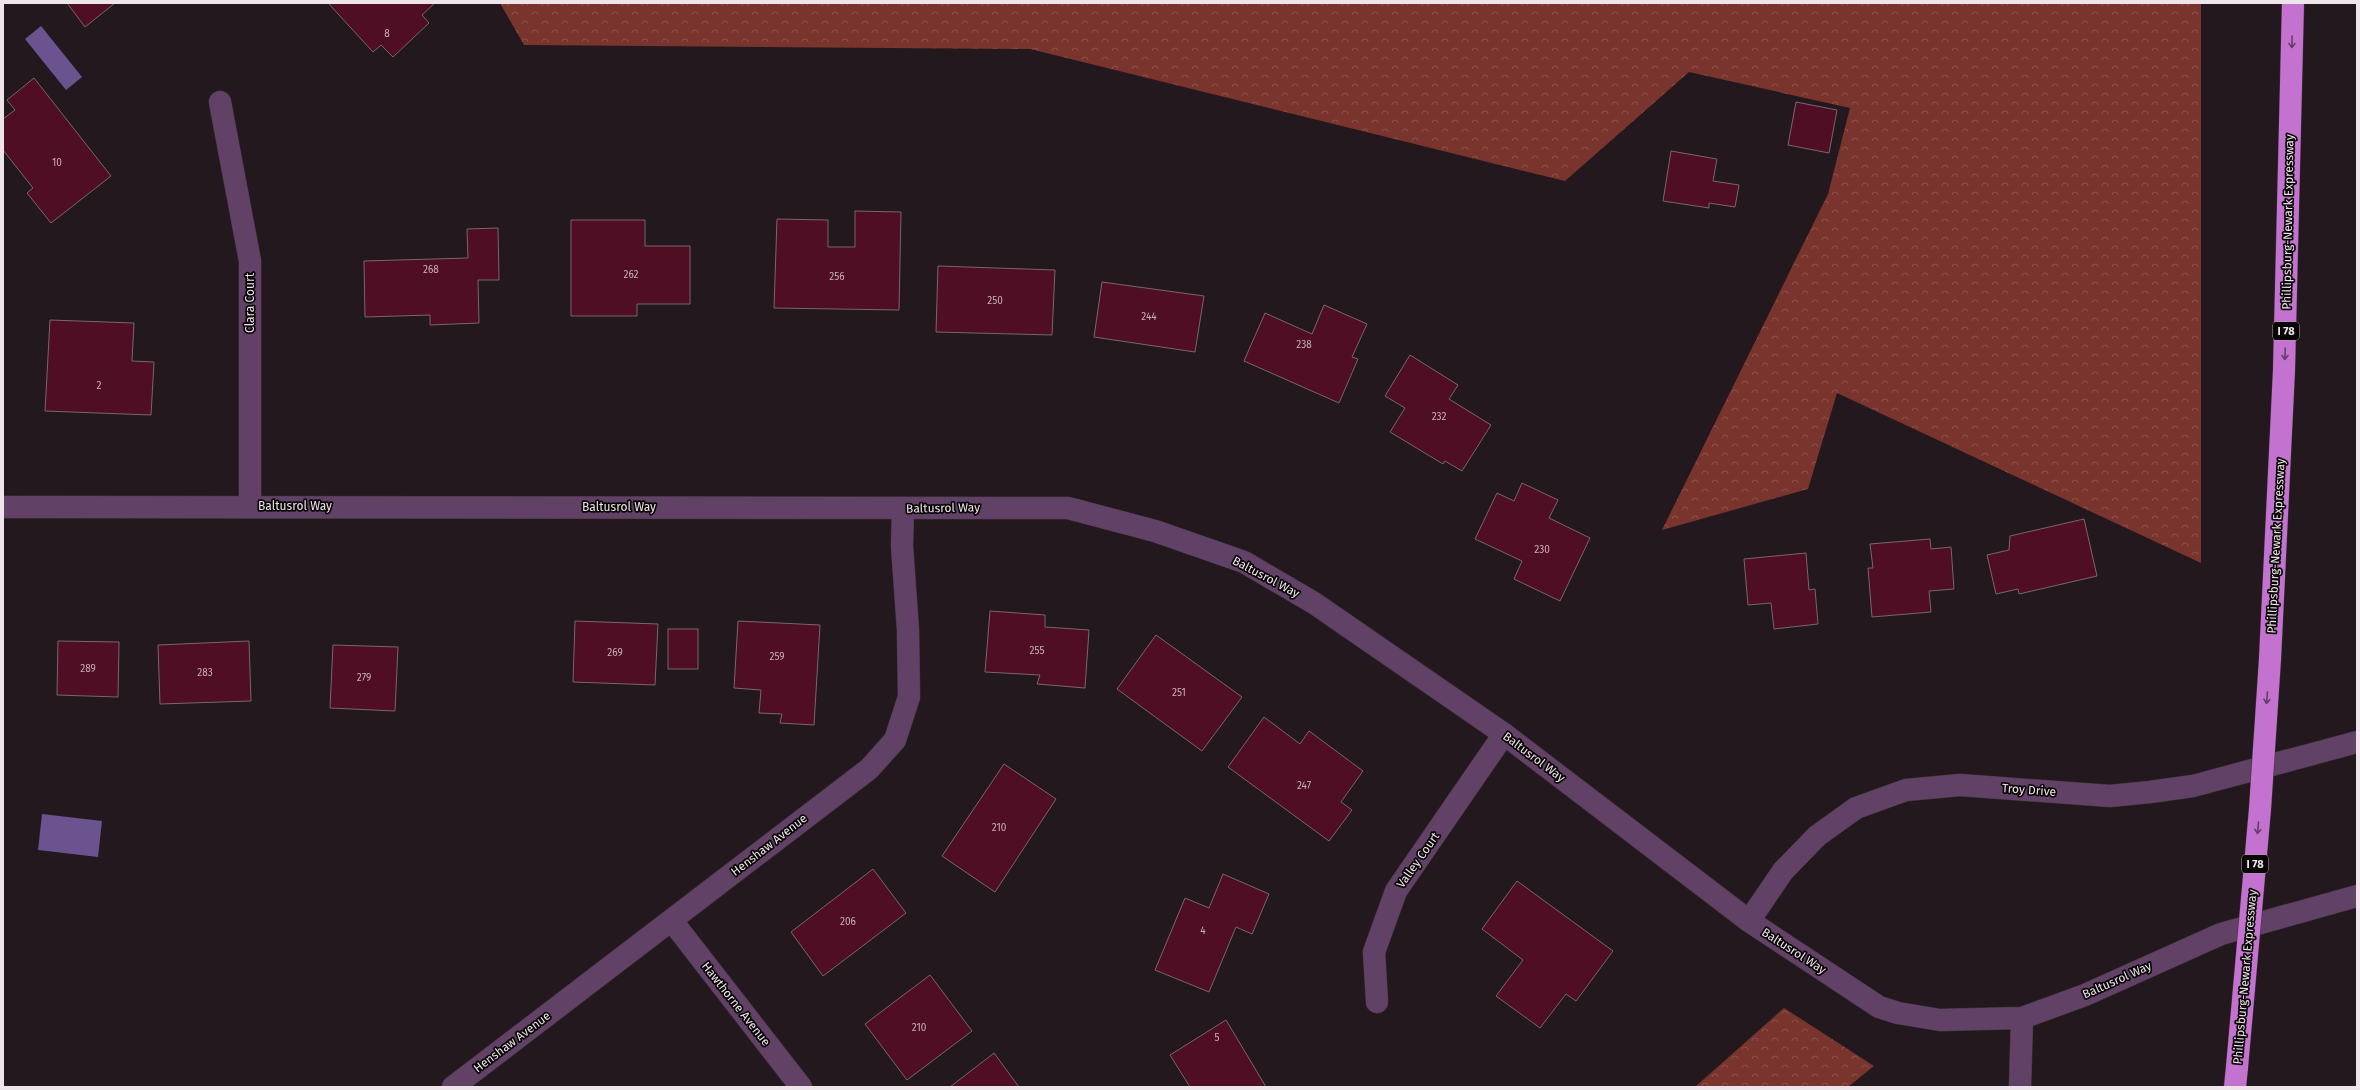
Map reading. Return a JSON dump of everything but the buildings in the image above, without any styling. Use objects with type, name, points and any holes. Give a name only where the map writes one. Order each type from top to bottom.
[{"type":"highway","name":"Phillipsburg-Newark Expressway","points":[[2236,1077],[2259,817],[2270,660],[2285,362],[2293,3]]},
{"type":"street","name":"Clara Court","points":[[220,102],[250,261],[250,506]]},
{"type":"street","name":"Baltusrol Way","points":[[3,507],[250,506],[1068,508],[1155,531],[1244,562],[1314,603],[1504,734],[1749,921],[1879,1007],[1892,1011],[1940,1020],[2022,1018],[2085,995],[2220,934],[2357,896]]},
{"type":"street","name":"Henshaw Avenue","points":[[453,1087],[869,769],[895,740],[908,697],[908,630],[902,546],[903,508]]},
{"type":"street","name":"Valley Court","points":[[1377,1002],[1374,952],[1396,892],[1504,734]]},
{"type":"street","name":"Troy Drive","points":[[1749,921],[1783,870],[1817,836],[1856,808],[1906,790],[1960,785],[2110,796],[2150,792],[2193,786],[2357,742]]},
{"type":"street","name":"Hawthorne Avenue","points":[[672,921],[801,1087]]},
{"type":"street","points":[[2020,1087],[2022,1018]]},
{"type":"green space","points":[[500,3],[2201,3],[2201,563],[1837,393],[1808,489],[1662,530],[1828,194],[1850,108],[1689,72],[1565,181],[1030,49],[524,45]]},
{"type":"green space","points":[[1784,1008],[1874,1066],[1848,1087],[1695,1087]]},
{"type":"shaded area","points":[[41,26],[82,77],[66,90],[25,39]]},
{"type":"shaded area","points":[[42,814],[102,821],[98,857],[38,850]]}]
